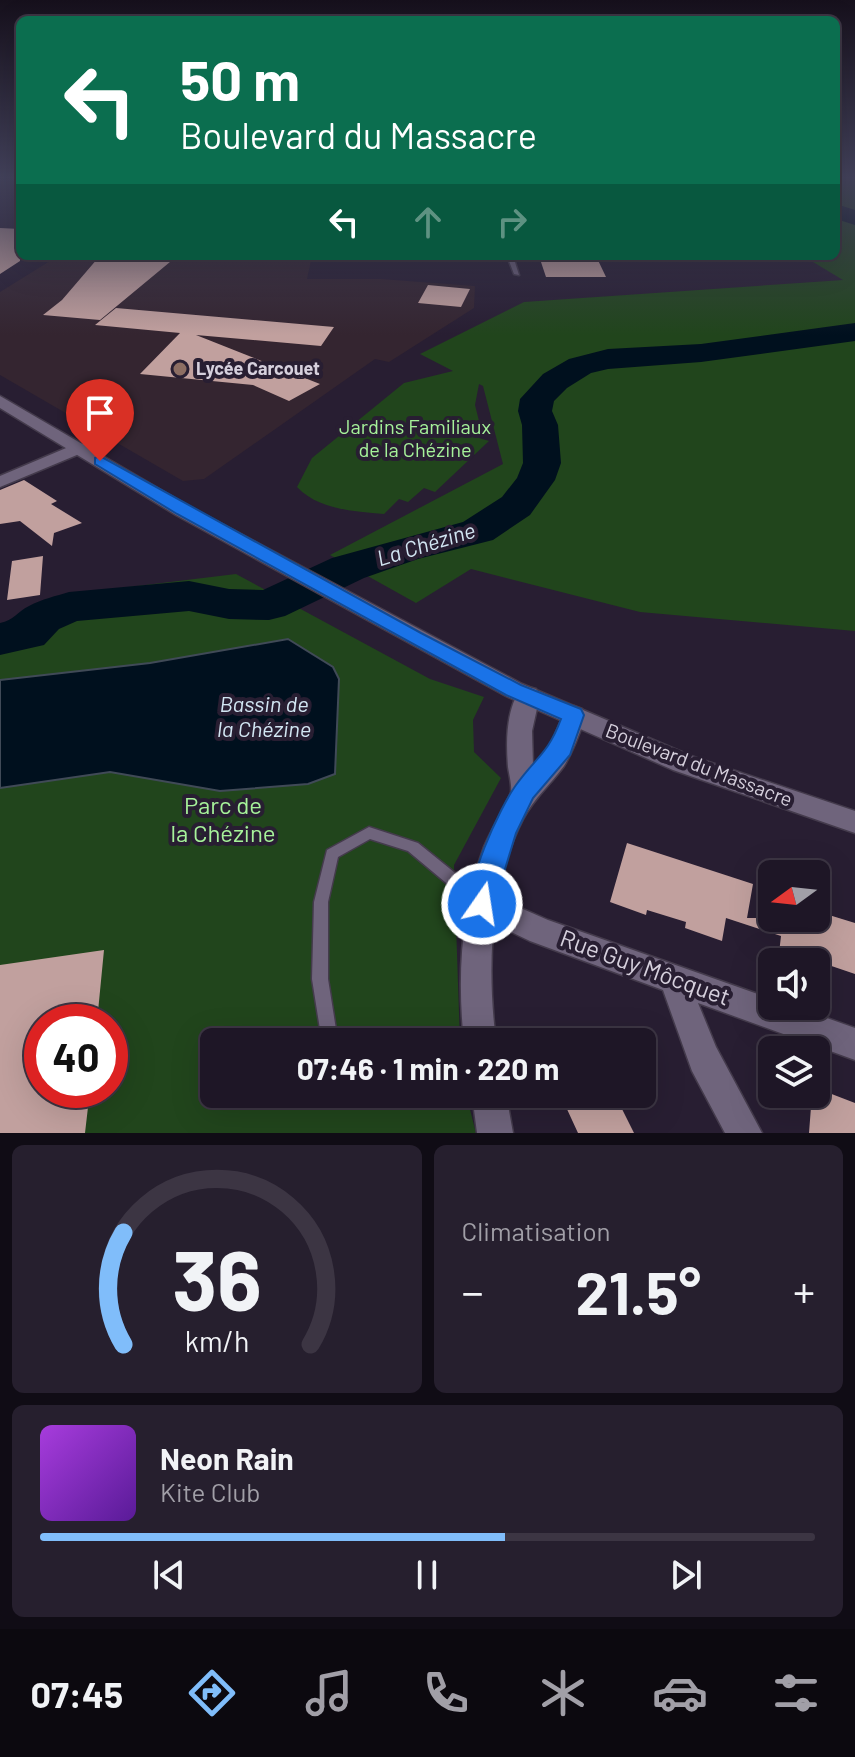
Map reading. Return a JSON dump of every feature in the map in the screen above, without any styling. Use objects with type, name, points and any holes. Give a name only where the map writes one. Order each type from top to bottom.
[{"type":"main road","name":"Boulevard du Massacre","points":[[0,401],[183,511],[335,595],[528,695],[682,763],[855,822]]},
{"type":"main road","points":[[0,482],[78,448]]},
{"type":"main road","points":[[524,792],[518,724],[528,695]]},
{"type":"main road","points":[[478,1028],[475,1014],[482,904],[492,864],[524,792],[562,749],[574,715]]},
{"type":"main road","name":"Rue Guy Môcquet","points":[[482,904],[540,931],[855,1044]]},
{"type":"main road","points":[[676,980],[685,1017],[711,1077],[744,1133]]},
{"type":"main road","points":[[491,1108],[495,1133]]},
{"type":"lane","points":[[512,260],[517,274]]},
{"type":"lane","points":[[328,1028],[320,979],[321,902],[332,854],[369,833],[413,847],[482,904]]},
{"type":"shaded area","name":"Lycée Carcouet","points":[[52,260],[311,260],[307,279],[381,279],[475,286],[474,308],[389,362],[375,359],[204,479],[183,481],[0,375],[0,292]]},
{"type":"green space","name":"Jardins Familiaux de la Chézine","points":[[840,230],[855,230],[855,631],[640,612],[471,569],[416,603],[330,555],[503,464],[483,386],[479,384],[475,405],[479,421],[466,434],[489,441],[435,492],[424,488],[408,502],[399,499],[384,514],[326,505],[297,487],[312,458],[404,383],[453,371],[420,354],[524,302],[843,280],[810,260],[840,260]]},
{"type":"green space","name":"Parc de la Chézine","points":[[236,574],[430,679],[484,697],[473,720],[474,752],[501,778],[454,865],[460,1028],[200,1028],[200,1108],[470,1108],[476,1133],[0,1133],[0,623],[11,623],[71,594]]},
{"type":"water","name":"Bassin de la Chézine","points":[[288,639],[333,667],[339,679],[335,774],[308,784],[220,791],[110,772],[0,788],[0,680],[150,663]]},
{"type":"building","points":[[0,230],[16,230],[16,260],[20,261],[0,274]]},
{"type":"building","points":[[96,260],[172,260],[100,320],[43,315],[62,300]]},
{"type":"building","points":[[540,260],[598,260],[606,277],[546,277]]},
{"type":"building","points":[[428,285],[470,289],[461,307],[418,303]]},
{"type":"building","points":[[116,308],[334,327],[321,346],[196,335],[320,384],[289,401],[253,385],[140,374],[180,333],[95,325]]},
{"type":"building","points":[[24,480],[57,501],[51,504],[82,523],[54,533],[52,546],[20,521],[0,524],[0,490]]},
{"type":"building","points":[[43,556],[40,595],[7,600],[12,561]]},
{"type":"building","points":[[627,843],[753,884],[747,918],[758,918],[758,928],[726,918],[722,941],[685,928],[686,922],[647,910],[646,915],[610,902]]},
{"type":"building","points":[[830,915],[855,923],[855,974],[830,966],[830,948],[780,948],[781,936],[769,932],[830,932]]},
{"type":"building","points":[[104,950],[99,1004],[24,1004],[24,1108],[88,1108],[85,1133],[0,1133],[0,965]]},
{"type":"building","points":[[830,1093],[855,1103],[855,1133],[809,1133],[811,1108],[830,1108]]},
{"type":"building","points":[[566,1108],[624,1108],[622,1109],[634,1133],[578,1133]]},
{"type":"waterway","name":"La Chézine","points":[[0,639],[27,634],[42,618],[69,607],[189,596],[229,604],[269,605],[348,568],[478,531],[516,506],[536,480],[542,463],[540,425],[535,411],[537,399],[555,381],[580,366],[608,359],[701,353],[855,332]]},
{"type":"place","name":"Lycée Carcouet","points":[[180,369]]},
{"type":"route","points":[[100,461],[183,511],[414,638],[514,690],[574,715],[562,749],[524,792],[504,833],[490,870],[482,904]]}]
